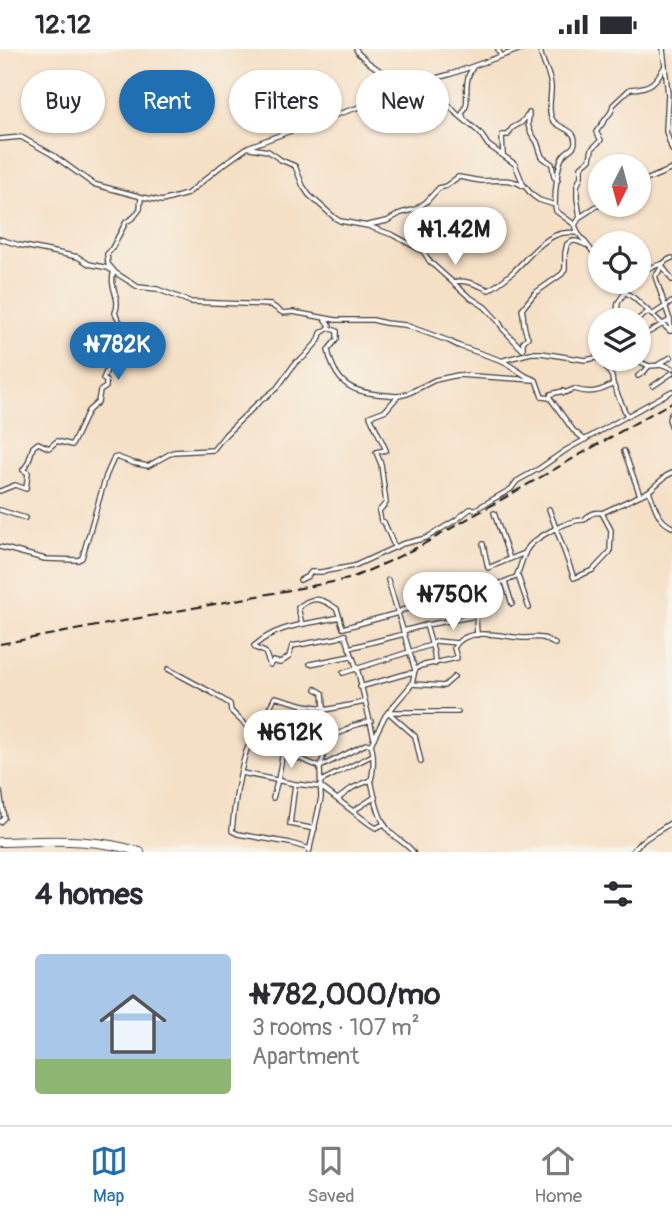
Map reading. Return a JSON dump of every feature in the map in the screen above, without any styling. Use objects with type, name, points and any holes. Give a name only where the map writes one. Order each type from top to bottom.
[{"type":"highway","points":[[0,845],[87,841],[113,844],[140,852]]},
{"type":"highway","points":[[0,845],[73,846],[123,852]]},
{"type":"street","points":[[356,49],[369,64],[379,70]]},
{"type":"street","points":[[498,49],[501,56]]},
{"type":"street","points":[[449,74],[521,49]]},
{"type":"street","points":[[540,49],[551,84],[551,116],[555,122],[571,131],[576,143],[563,156],[557,169],[556,211],[575,225],[588,246]]},
{"type":"street","points":[[663,49],[668,94],[667,135],[672,151]]},
{"type":"street","points":[[580,217],[577,192],[580,170],[590,159],[592,149],[601,140],[596,132],[611,112],[613,104],[630,89],[653,84],[665,66]]},
{"type":"street","points":[[465,121],[463,114],[468,103],[467,79],[473,67]]},
{"type":"street","points":[[449,104],[480,133],[488,145],[514,164],[523,184],[532,194]]},
{"type":"street","points":[[0,139],[21,137],[93,184],[162,201],[187,194],[248,147],[356,108]]},
{"type":"street","points":[[503,155],[502,135],[508,135],[529,113],[528,125],[531,133],[542,157],[552,164],[554,177],[558,180]]},
{"type":"street","points":[[248,147],[268,151],[295,166],[303,186],[313,199],[340,221],[394,235],[421,250],[430,262],[471,299],[485,307],[523,352]]},
{"type":"street","points":[[651,178],[672,169]]},
{"type":"street","points":[[363,225],[387,221],[416,209],[439,188],[458,177],[519,183],[539,200],[555,205]]},
{"type":"street","points":[[114,271],[108,264],[107,254],[126,222],[140,209],[142,197]]},
{"type":"street","points":[[575,225],[588,212]]},
{"type":"street","points":[[453,282],[470,282],[489,290],[553,236],[565,232],[578,233]]},
{"type":"street","points":[[0,239],[78,257],[89,264],[108,268],[138,287],[157,289],[191,302],[271,305],[284,313],[405,325],[503,361],[536,380],[542,397],[550,398],[573,430],[585,440]]},
{"type":"street","points":[[523,352],[523,342],[528,337],[523,329],[522,309],[535,293],[562,274],[569,242],[578,241],[588,246]]},
{"type":"street","points":[[651,267],[672,258]]},
{"type":"street","points":[[661,264],[672,280]]},
{"type":"street","points":[[661,264],[655,279],[671,319],[671,332]]},
{"type":"street","points":[[0,491],[15,485],[26,489],[28,473],[23,470],[33,447],[38,443],[49,448],[57,440],[72,445],[88,411],[98,403],[100,391],[106,387],[106,381],[103,379],[110,365],[120,322],[115,313],[118,302],[112,283],[114,271]]},
{"type":"street","points":[[628,294],[644,308]]},
{"type":"street","points":[[651,314],[672,302]]},
{"type":"street","points":[[651,315],[671,332]]},
{"type":"street","points":[[320,318],[337,331],[337,339],[328,350],[331,364],[345,383],[359,391],[398,396],[435,380],[458,375],[536,380]]},
{"type":"street","points":[[651,331],[671,319]]},
{"type":"street","points":[[0,547],[45,559],[82,558],[106,475],[114,458],[144,466],[173,452],[213,450],[258,403],[277,388],[296,362],[319,340],[321,333],[341,320]]},
{"type":"street","points":[[503,361],[523,352],[588,359]]},
{"type":"street","points":[[657,365],[671,356]]},
{"type":"street","points":[[651,366],[672,370]]},
{"type":"street","points":[[653,386],[672,370]]},
{"type":"street","points":[[608,371],[627,416]]},
{"type":"street","points":[[638,376],[645,371]]},
{"type":"street","points":[[550,398],[551,394],[563,391],[564,393],[574,389],[584,393],[602,390],[613,384]]},
{"type":"street","points":[[300,580],[311,572],[354,566],[434,534],[470,509],[476,509],[511,489],[523,476],[566,450],[672,391]]},
{"type":"street","points":[[396,548],[384,522],[381,521],[379,511],[386,503],[376,452],[386,450],[370,416],[386,410],[398,396]]},
{"type":"street","points":[[672,412],[669,419],[672,428]]},
{"type":"street","points":[[624,451],[639,495]]},
{"type":"street","points":[[343,628],[402,610],[475,594],[516,577],[524,553],[531,545],[557,528],[577,519],[584,520],[588,515],[601,513],[649,491],[672,473]]},
{"type":"street","points":[[649,491],[660,519],[672,527]]},
{"type":"street","points":[[550,509],[574,577],[593,570],[610,552],[611,530],[601,513]]},
{"type":"street","points":[[0,510],[24,518]]},
{"type":"street","points":[[494,513],[510,559]]},
{"type":"street","points":[[483,544],[488,568],[524,553]]},
{"type":"street","points":[[518,574],[529,608]]},
{"type":"street","points":[[388,580],[415,672],[412,684],[388,712],[371,744],[371,780],[384,824],[413,852]]},
{"type":"street","points":[[505,582],[512,604]]},
{"type":"street","points":[[349,648],[426,625],[476,615],[481,612],[475,594]]},
{"type":"street","points":[[302,624],[298,608],[305,601],[317,599],[335,606],[356,668],[374,738]]},
{"type":"street","points":[[476,615],[477,635]]},
{"type":"street","points":[[340,617],[272,633],[255,645],[255,648],[265,652],[270,665],[273,661],[280,663],[289,657],[292,646],[345,635]]},
{"type":"street","points":[[426,625],[435,664]]},
{"type":"street","points":[[360,687],[415,672],[421,666],[457,658],[454,648],[460,639],[477,635],[499,634],[545,639],[555,644]]},
{"type":"street","points":[[343,673],[431,645],[436,641],[457,643]]},
{"type":"street","points":[[310,664],[351,656]]},
{"type":"street","points":[[168,669],[230,704],[231,711],[253,731],[246,753],[232,831],[290,843],[309,851],[321,798],[320,767],[326,738],[323,693],[316,689]]},
{"type":"street","points":[[412,684],[444,686],[454,677]]},
{"type":"street","points":[[365,702],[325,709],[275,697],[263,721],[326,738],[370,721]]},
{"type":"street","points":[[299,758],[304,733],[304,705]]},
{"type":"street","points":[[388,712],[458,712]]},
{"type":"street","points":[[388,712],[415,736],[421,762]]},
{"type":"street","points":[[252,739],[320,767],[371,744]]},
{"type":"street","points":[[273,798],[282,751]]},
{"type":"street","points":[[320,781],[373,755]]},
{"type":"street","points":[[242,773],[321,787],[376,828],[384,824]]},
{"type":"street","points":[[338,799],[352,788],[371,780]]},
{"type":"street","points":[[295,784],[290,824],[315,829]]},
{"type":"street","points":[[0,792],[4,818],[0,822]]},
{"type":"street","points":[[353,811],[375,797]]},
{"type":"street","points":[[632,852],[641,841],[672,822]]},
{"type":"railway","points":[[0,644],[349,579],[422,545],[672,402]]}]
